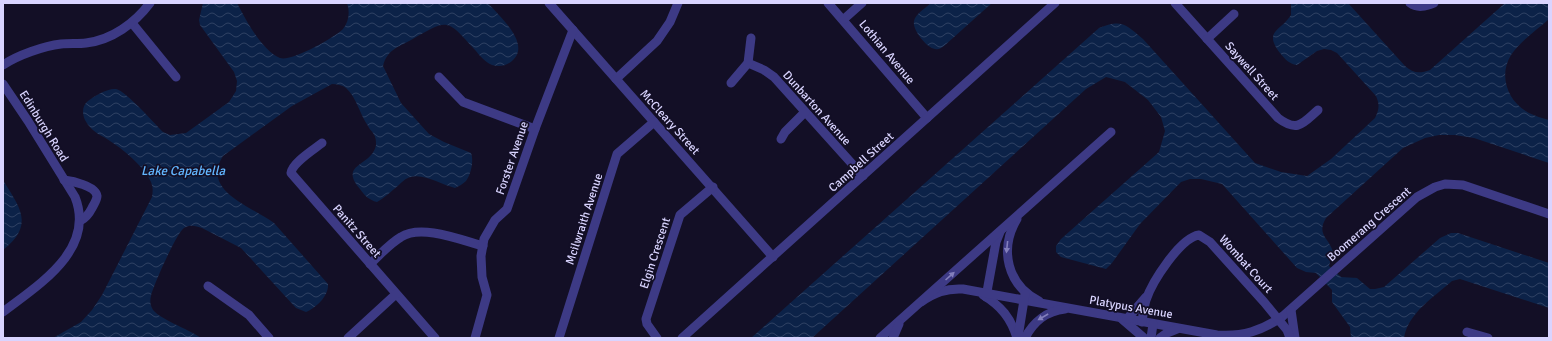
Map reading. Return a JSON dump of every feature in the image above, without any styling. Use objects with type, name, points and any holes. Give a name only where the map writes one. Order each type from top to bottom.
[{"type":"street","points":[[3,65],[49,46],[87,43],[111,36],[132,23],[150,3]]},
{"type":"street","name":"McCleary Street","points":[[549,3],[713,187],[773,257]]},
{"type":"street","points":[[616,79],[656,41],[670,22],[678,3]]},
{"type":"street","name":"Lothian Avenue","points":[[828,3],[844,19],[927,118]]},
{"type":"street","points":[[844,19],[862,3]]},
{"type":"street","name":"Campbell Street","points":[[682,338],[1055,3]]},
{"type":"street","name":"Saywell Street","points":[[1175,3],[1278,118],[1286,124],[1296,126],[1303,123],[1318,110]]},
{"type":"street","points":[[1410,3],[1414,6],[1424,7],[1434,3]]},
{"type":"street","points":[[1207,39],[1234,14]]},
{"type":"street","points":[[132,23],[176,77]]},
{"type":"street","name":"Forster Avenue","points":[[475,338],[487,295],[482,277],[481,256],[484,239],[495,220],[507,209],[572,30]]},
{"type":"street","points":[[731,83],[748,63],[751,38]]},
{"type":"street","name":"Dunbarton Avenue","points":[[748,63],[764,70],[774,77],[863,176]]},
{"type":"street","points":[[440,77],[463,102],[535,129]]},
{"type":"street","name":"Edinburgh Road","points":[[3,84],[28,121],[64,180],[78,206],[80,222],[77,236],[60,266],[49,277],[3,312]]},
{"type":"street","points":[[781,139],[785,132],[805,112]]},
{"type":"street","name":"Mcilwraith Avenue","points":[[559,338],[617,154],[654,122]]},
{"type":"street","name":"Platypus Avenue","points":[[880,338],[1112,132]]},
{"type":"street","name":"Panitz Street","points":[[322,143],[296,164],[291,173],[435,338]]},
{"type":"street","name":"Edinburgh Road","points":[[64,180],[77,182],[96,193],[97,198],[91,210],[86,218],[80,222]]},
{"type":"street","name":"Boomerang Crescent","points":[[1322,281],[1417,197],[1435,187],[1445,184],[1462,185],[1549,214]]},
{"type":"street","name":"Elgin Crescent","points":[[657,338],[647,324],[646,319],[680,215],[713,187]]},
{"type":"street","points":[[1017,338],[1025,296],[1010,271],[1007,251],[1008,240],[1012,227],[1022,211]]},
{"type":"street","points":[[1004,228],[996,242],[983,294],[1000,306],[1005,312],[1012,323],[1017,338]]},
{"type":"street","points":[[370,264],[401,236],[413,232],[427,232],[483,246]]},
{"type":"street","name":"Wombat Court","points":[[1142,322],[1148,294],[1173,253],[1190,238],[1200,235],[1210,242],[1264,302],[1277,320]]},
{"type":"street","name":"Platypus Avenue","points":[[921,302],[931,295],[945,290],[958,289],[983,294],[1025,296],[1049,305],[1070,309],[1217,335],[1240,335],[1258,331],[1277,320],[1291,310],[1322,281]]},
{"type":"street","points":[[208,286],[249,315],[269,338]]},
{"type":"street","points":[[348,338],[396,294]]},
{"type":"street","name":"Wombat Court","points":[[1123,318],[1148,294]]},
{"type":"street","points":[[1025,338],[1033,324],[1042,317],[1057,310],[1070,309]]},
{"type":"street","points":[[1291,310],[1295,338]]},
{"type":"street","points":[[893,338],[903,318]]},
{"type":"street","points":[[1123,318],[1144,338]]},
{"type":"street","points":[[1277,320],[1287,330],[1290,338]]},
{"type":"street","points":[[1150,338],[1153,324]]},
{"type":"street","points":[[1160,338],[1171,331],[1185,329]]},
{"type":"street","points":[[1467,332],[1488,338]]},
{"type":"water","name":"Lake Capabella","points":[[203,3],[237,3],[255,34],[267,49],[280,58],[285,58],[302,53],[312,48],[331,38],[343,29],[347,23],[347,3],[488,3],[512,30],[518,47],[517,54],[512,61],[505,65],[492,65],[483,59],[459,32],[452,27],[440,25],[397,47],[387,56],[383,66],[401,103],[429,134],[471,153],[472,167],[469,175],[465,182],[455,188],[428,178],[414,176],[402,182],[377,202],[367,197],[354,181],[353,174],[354,169],[369,158],[373,152],[376,145],[374,134],[365,122],[350,92],[341,85],[336,84],[332,84],[292,106],[223,156],[218,168],[218,179],[223,188],[232,197],[274,223],[328,284],[324,297],[318,305],[310,310],[306,312],[296,308],[241,248],[202,228],[191,226],[184,228],[176,239],[156,282],[150,302],[152,308],[160,316],[201,338],[53,338],[81,322],[92,310],[102,295],[152,197],[151,182],[140,166],[123,150],[94,131],[88,125],[83,115],[83,110],[86,103],[101,93],[116,89],[121,91],[133,101],[163,132],[170,135],[186,133],[229,102],[236,91],[237,81],[234,72],[200,25],[199,20]]},
{"type":"water","points":[[931,3],[992,3],[944,46],[940,49],[936,49],[924,42],[914,25],[916,16]]},
{"type":"water","points":[[1291,3],[1348,3],[1405,66],[1414,71],[1423,72],[1430,70],[1505,3],[1549,3],[1549,19],[1524,40],[1511,55],[1505,71],[1505,80],[1511,95],[1522,108],[1529,113],[1549,120],[1549,163],[1474,138],[1455,135],[1439,135],[1425,138],[1403,148],[1326,218],[1322,228],[1324,236],[1333,252],[1329,266],[1341,277],[1357,278],[1370,289],[1384,287],[1440,238],[1451,233],[1458,233],[1549,263],[1549,308],[1460,279],[1452,281],[1416,313],[1406,329],[1404,338],[1351,338],[1350,327],[1332,302],[1332,290],[1316,273],[1306,272],[1297,268],[1222,184],[1201,179],[1190,179],[1181,182],[1140,224],[1106,269],[1061,257],[1056,252],[1056,246],[1061,239],[1159,152],[1165,131],[1161,117],[1148,100],[1125,82],[1106,77],[1086,89],[812,338],[751,338],[1099,28],[1107,25],[1123,24],[1143,39],[1255,163],[1281,172],[1307,176],[1331,159],[1375,118],[1378,105],[1376,96],[1337,53],[1331,50],[1324,49],[1317,51],[1297,65],[1285,59],[1275,46],[1273,36],[1291,15]]},
{"type":"water","points":[[3,180],[19,208],[22,224],[13,241],[3,250]]}]
